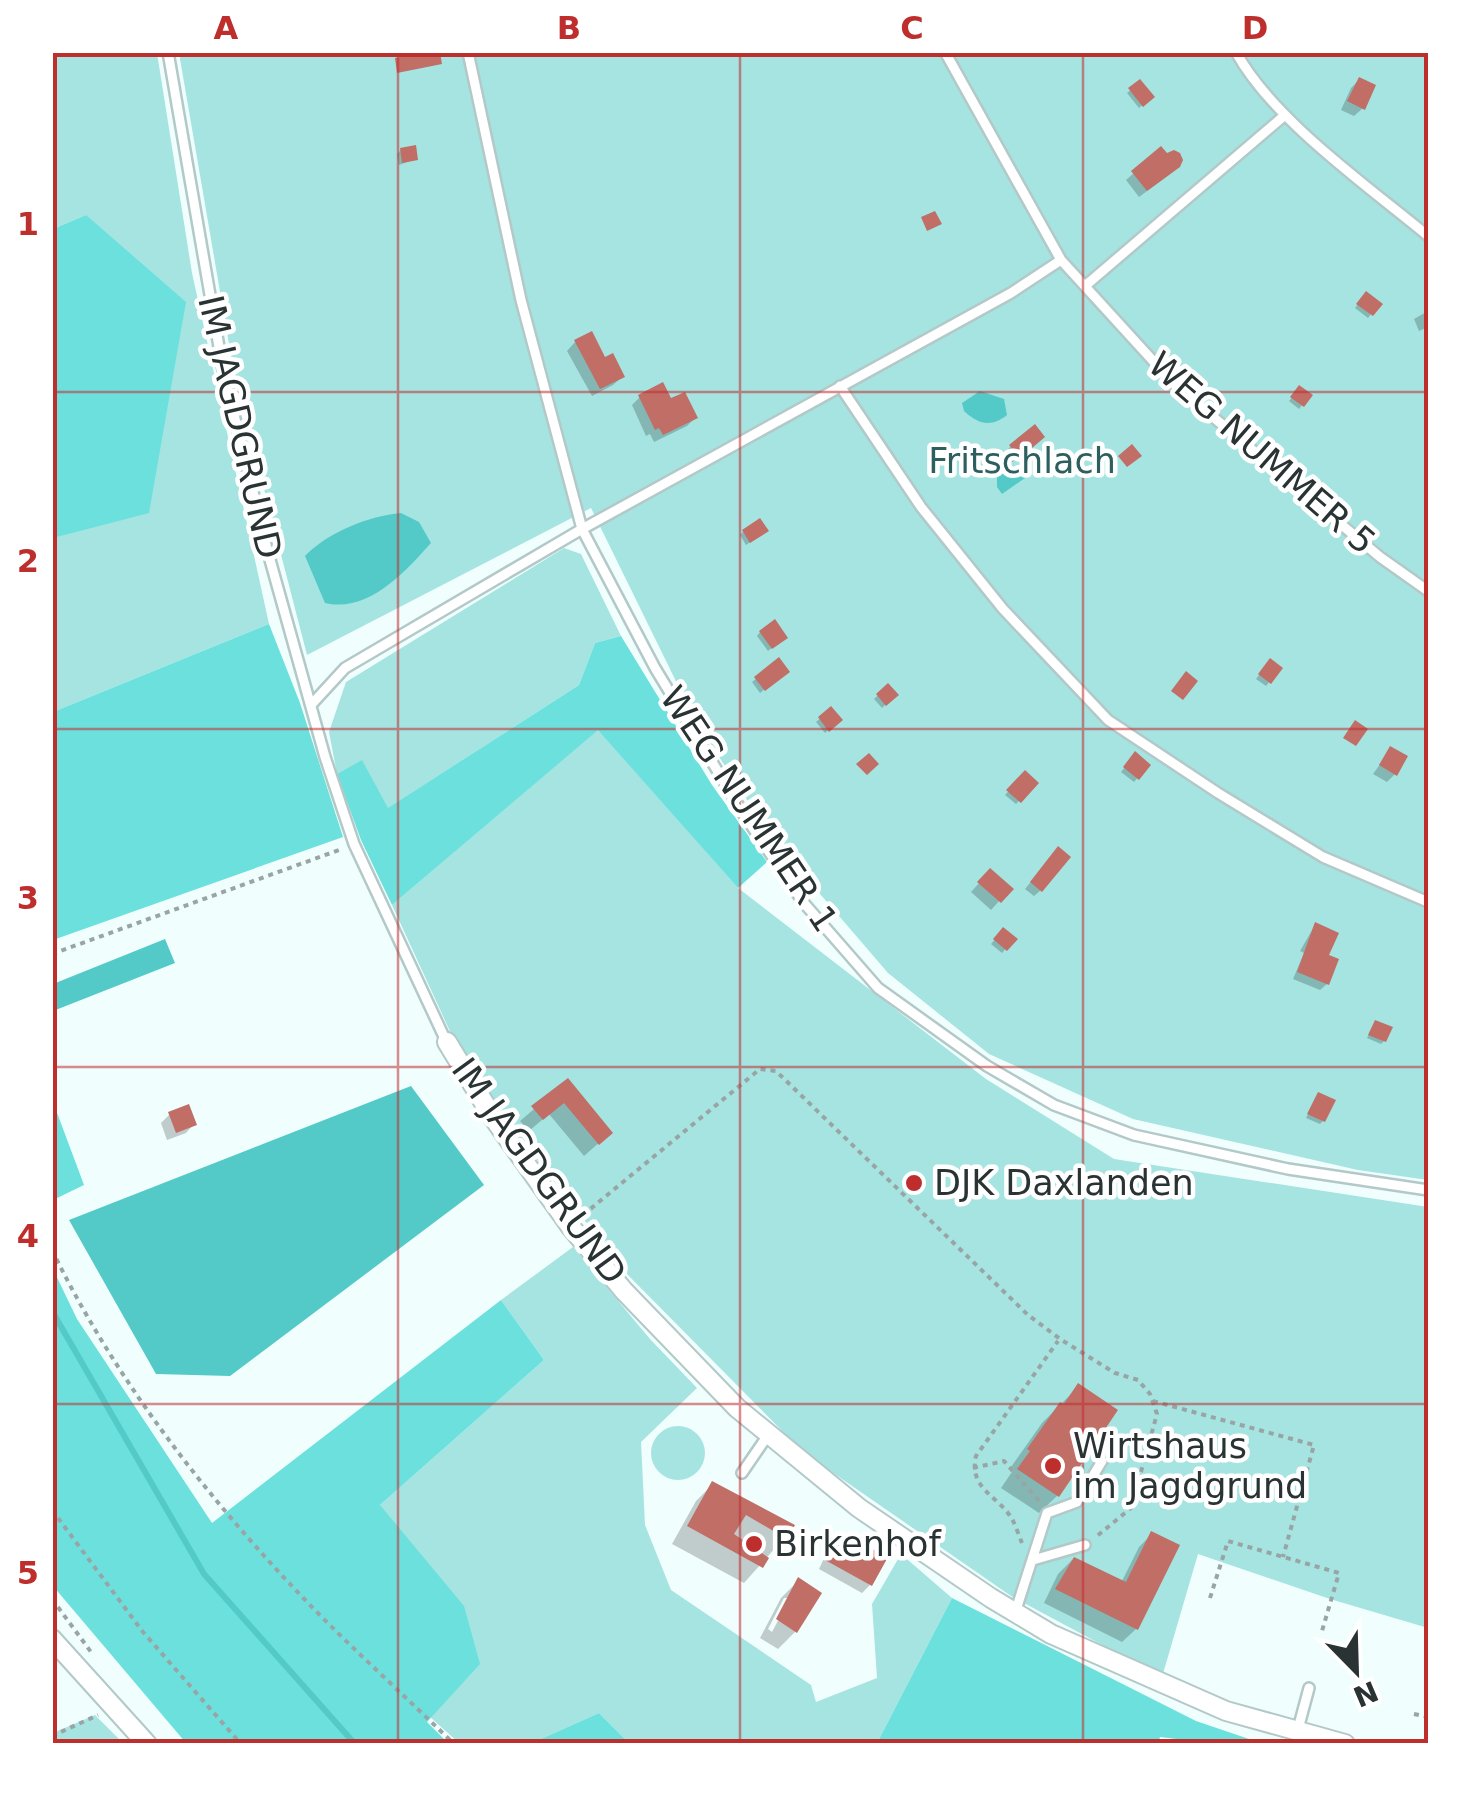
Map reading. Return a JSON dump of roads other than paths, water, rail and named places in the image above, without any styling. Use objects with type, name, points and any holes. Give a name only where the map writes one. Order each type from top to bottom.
[{"type":"street","name":"IM JAGDGRUND","points":[[447,1042],[492,1116],[570,1226],[624,1291],[737,1408],[859,1508],[1050,1634],[1226,1711],[1345,1744]]},
{"type":"street","points":[[52,1639],[147,1744]]},
{"type":"lane","name":"IM JAGDGRUND","points":[[168,52],[223,370],[267,550],[354,844],[447,1042]]},
{"type":"lane","name":"WEG NUMMER 1","points":[[468,52],[520,300],[582,530],[655,668],[802,902],[878,988],[987,1066],[1054,1105],[1134,1134],[1288,1169],[1428,1190]]},
{"type":"lane","name":"WEG NUMMER 5","points":[[945,52],[1061,260],[1175,385],[1380,557],[1428,592]]},
{"type":"lane","points":[[1236,52],[1248,75],[1285,115],[1428,236]]},
{"type":"lane","points":[[1085,286],[1285,115]]},
{"type":"lane","points":[[311,706],[345,668],[582,530],[1011,294],[1061,260]]},
{"type":"lane","points":[[840,386],[932,522],[1003,609],[1108,720],[1218,794],[1323,857],[1428,902]]},
{"type":"lane","points":[[742,1473],[768,1435]]},
{"type":"lane","points":[[1015,1613],[1048,1513],[1077,1502],[1102,1460]]},
{"type":"lane","points":[[1033,1560],[1085,1545]]},
{"type":"lane","points":[[1298,1728],[1309,1688]]},
{"type":"waterway","points":[[52,1311],[204,1574],[355,1744]]},
{"type":"place","name":"DJK Daxlanden","points":[[914,1183]]},
{"type":"place","name":"Wirtshaus im Jagdgrund","points":[[1053,1466]]},
{"type":"place","name":"Birkenhof","points":[[754,1544]]},
{"type":"park label","name":"Fritschlach","points":[[1022,461]]}]
